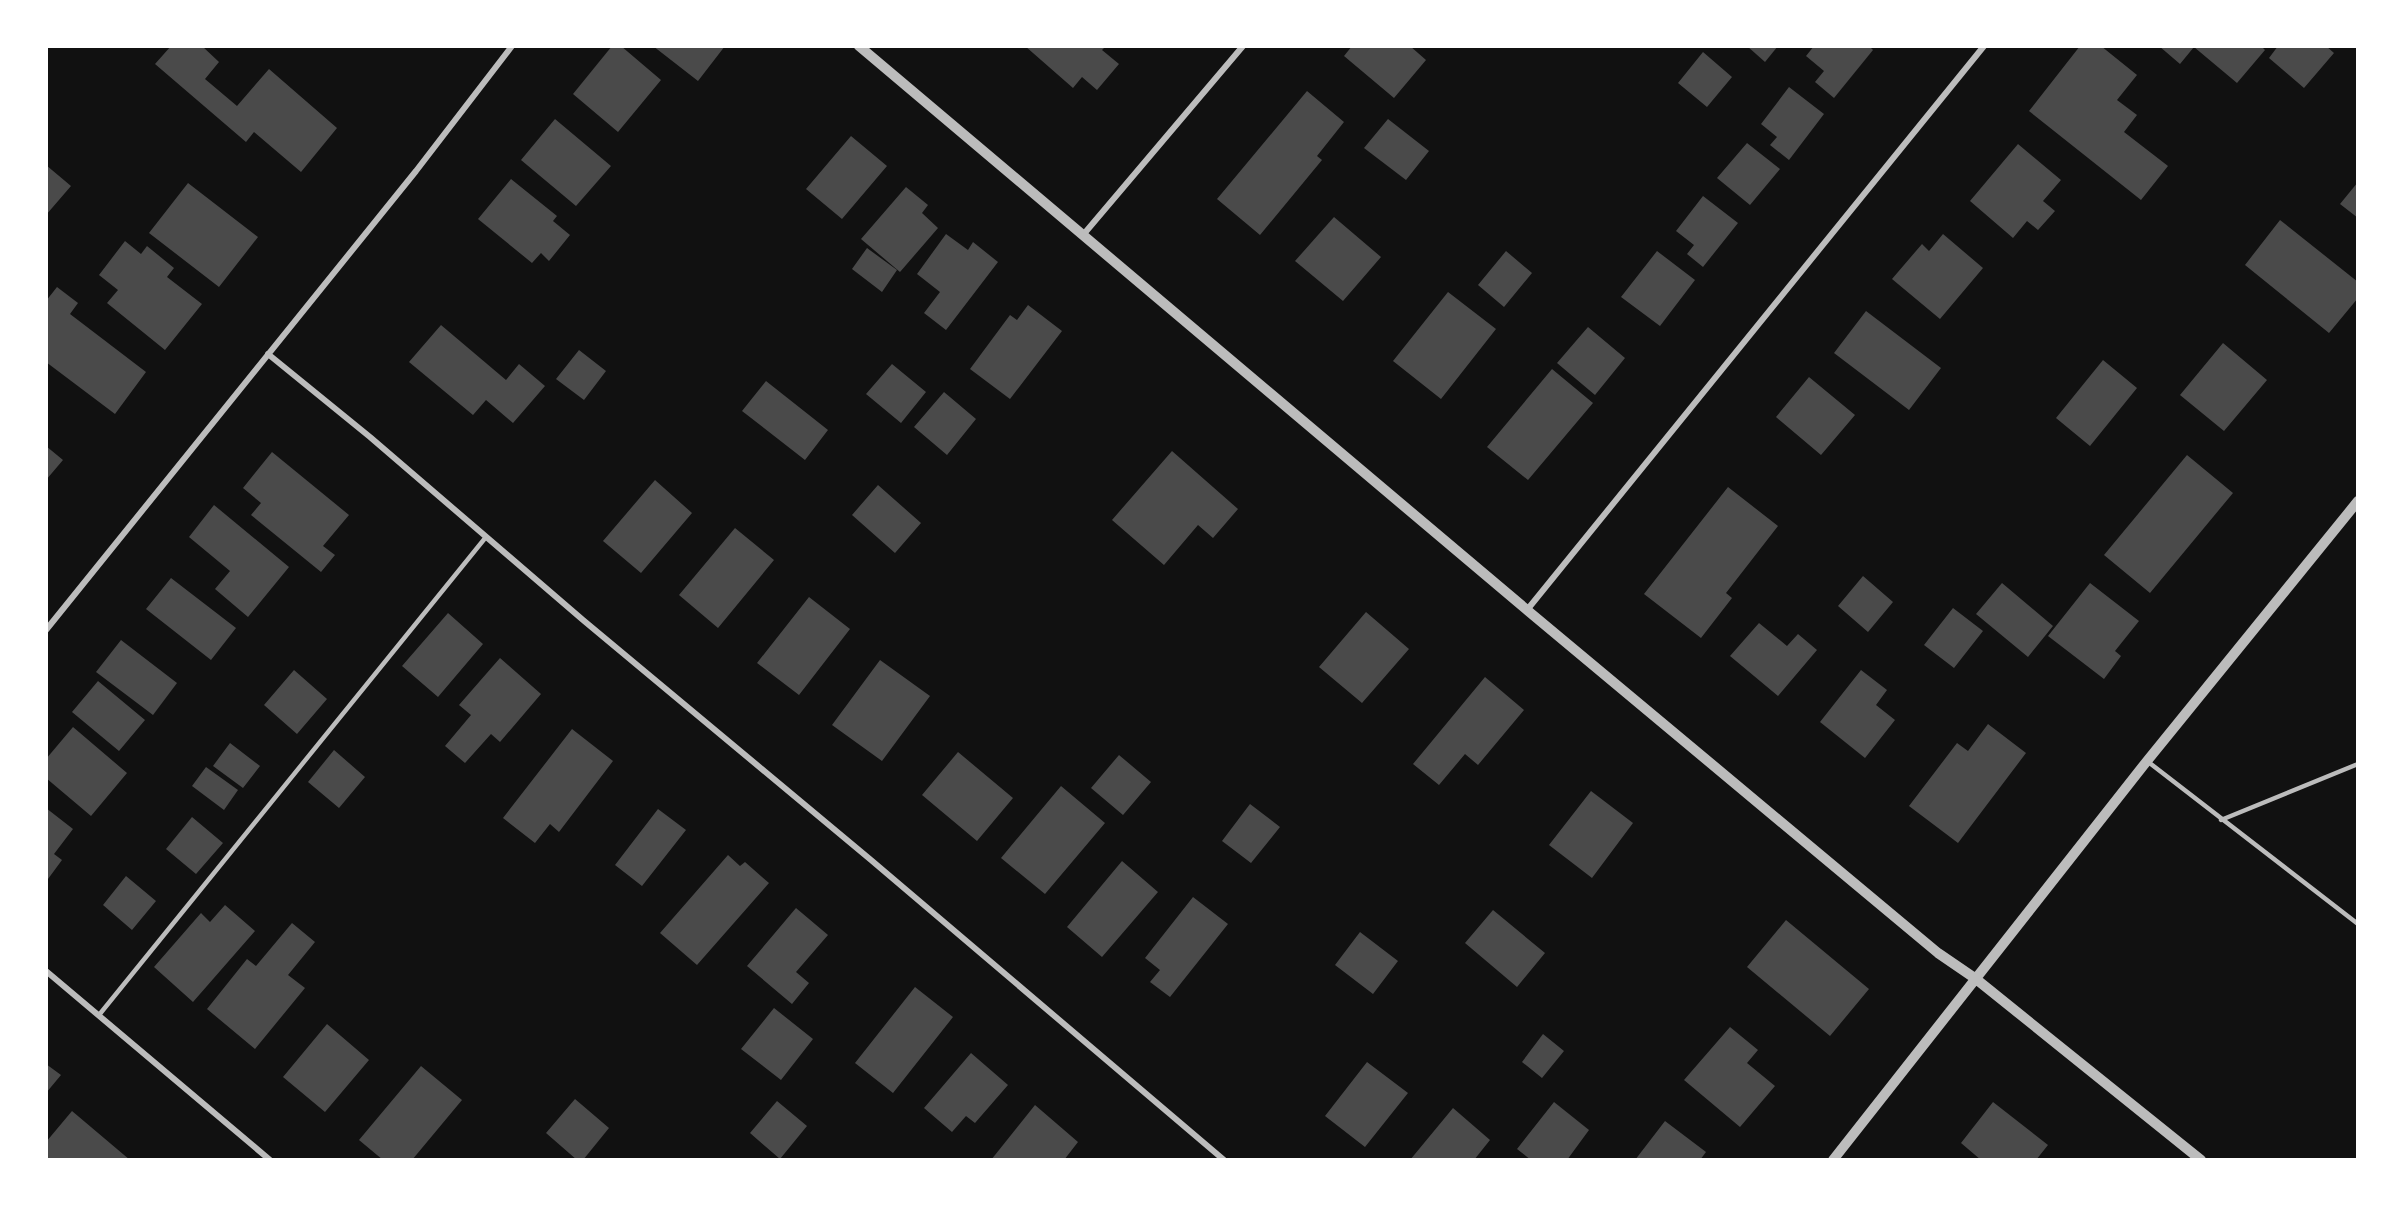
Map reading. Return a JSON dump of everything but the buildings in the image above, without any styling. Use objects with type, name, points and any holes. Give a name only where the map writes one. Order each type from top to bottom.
[{"type":"street","points":[[46,630],[416,171],[512,46]]},
{"type":"street","points":[[859,46],[1527,610],[1938,953],[1976,979],[2201,1160]]},
{"type":"street","points":[[1083,235],[1243,46]]},
{"type":"street","points":[[1527,610],[1984,46]]},
{"type":"street","points":[[268,354],[370,437],[1224,1160]]},
{"type":"street","points":[[1833,1160],[2147,761],[2358,501]]},
{"type":"street","points":[[46,971],[270,1160]]},
{"type":"lane","points":[[99,1015],[486,537]]},
{"type":"lane","points":[[2147,761],[2358,924]]},
{"type":"lane","points":[[2221,820],[2358,764]]}]
